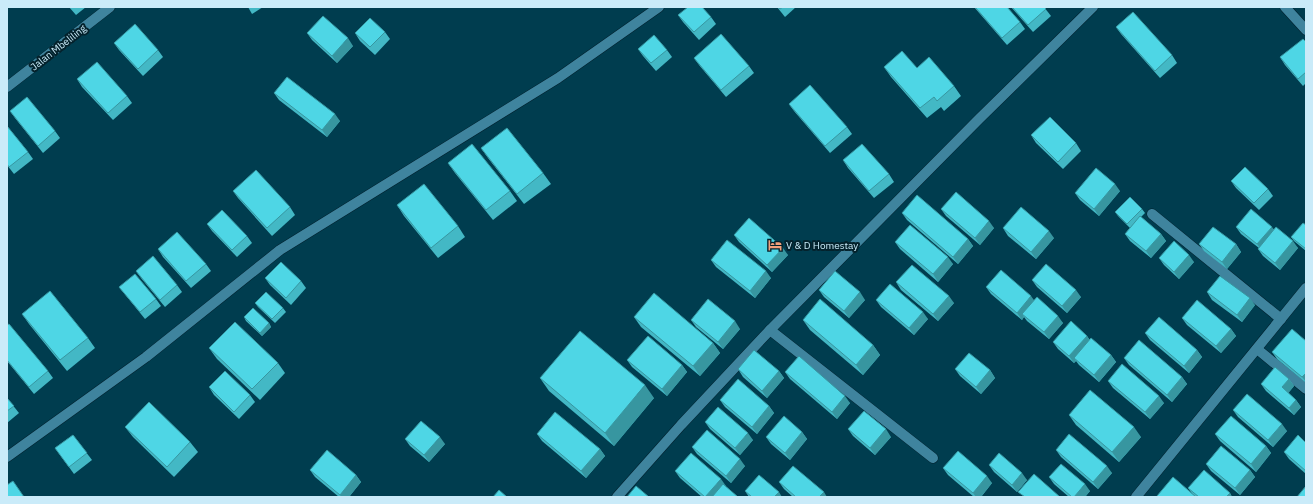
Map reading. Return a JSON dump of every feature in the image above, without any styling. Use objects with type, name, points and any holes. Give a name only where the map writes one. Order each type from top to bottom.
[{"type":"street","name":"Jalan Mbeliling","points":[[7,87],[110,7]]},
{"type":"street","points":[[7,457],[146,357],[280,250],[558,78],[659,7]]},
{"type":"street","points":[[617,497],[681,425],[770,330],[979,119],[1093,7]]},
{"type":"street","points":[[1286,7],[1306,30]]},
{"type":"street","points":[[1152,214],[1281,319]]},
{"type":"street","points":[[1136,497],[1306,288]]},
{"type":"street","points":[[770,330],[933,458]]},
{"type":"street","points":[[1257,349],[1306,389]]},
{"type":"building","points":[[688,7],[702,7],[711,17],[694,32],[678,15]]},
{"type":"building","points":[[975,7],[1007,7],[1020,22],[1002,38]]},
{"type":"building","points":[[1012,7],[1044,7],[1046,9],[1028,25]]},
{"type":"building","points":[[1133,12],[1172,55],[1155,71],[1116,27]]},
{"type":"building","points":[[323,16],[348,38],[332,56],[307,33]]},
{"type":"building","points":[[370,18],[385,32],[370,47],[355,33]]},
{"type":"building","points":[[135,24],[158,50],[138,69],[114,43]]},
{"type":"building","points":[[721,34],[749,66],[721,90],[694,58]]},
{"type":"building","points":[[654,35],[667,50],[651,63],[638,49]]},
{"type":"building","points":[[1303,39],[1306,42],[1306,72],[1298,79],[1280,57]]},
{"type":"building","points":[[902,51],[917,68],[929,57],[954,86],[937,101],[934,97],[920,108],[884,67]]},
{"type":"building","points":[[97,62],[127,96],[108,113],[77,79]]},
{"type":"building","points":[[287,77],[335,114],[322,130],[274,93]]},
{"type":"building","points":[[810,85],[847,127],[825,146],[789,104]]},
{"type":"building","points":[[27,97],[55,131],[38,146],[10,111]]},
{"type":"building","points":[[1050,117],[1076,143],[1058,162],[1031,135]]},
{"type":"building","points":[[7,126],[28,152],[9,167],[7,164]]},
{"type":"building","points":[[507,128],[543,173],[517,194],[481,148]]},
{"type":"building","points":[[472,144],[510,191],[486,210],[448,163]]},
{"type":"building","points":[[862,144],[889,174],[869,191],[843,160]]},
{"type":"building","points":[[1245,167],[1268,189],[1254,203],[1231,181]]},
{"type":"building","points":[[1096,168],[1115,184],[1094,209],[1075,193]]},
{"type":"building","points":[[256,170],[290,207],[267,228],[233,191]]},
{"type":"building","points":[[424,184],[458,226],[431,248],[397,205]]},
{"type":"building","points":[[956,192],[989,221],[975,238],[941,209]]},
{"type":"building","points":[[917,195],[968,239],[953,257],[902,213]]},
{"type":"building","points":[[1130,197],[1142,209],[1127,224],[1115,212]]},
{"type":"building","points":[[1021,207],[1049,231],[1031,252],[1003,228]]},
{"type":"building","points":[[1251,209],[1272,227],[1257,244],[1236,227]]},
{"type":"building","points":[[222,210],[247,236],[232,250],[207,224]]},
{"type":"building","points":[[1140,216],[1161,234],[1146,251],[1125,234]]},
{"type":"building","points":[[749,218],[783,248],[767,265],[734,235]]},
{"type":"building","points":[[1303,223],[1306,225],[1306,249],[1291,237]]},
{"type":"building","points":[[910,225],[948,257],[933,274],[895,242]]},
{"type":"building","points":[[1213,227],[1236,244],[1222,262],[1199,244]]},
{"type":"building","points":[[1276,227],[1293,241],[1275,263],[1258,249]]},
{"type":"building","points":[[177,232],[206,264],[186,281],[158,249]]},
{"type":"building","points":[[727,240],[766,271],[750,291],[711,260]]},
{"type":"building","points":[[1174,241],[1189,255],[1174,272],[1159,258]]},
{"type":"building","points":[[153,256],[177,285],[160,300],[136,271]]},
{"type":"building","points":[[281,262],[301,281],[286,298],[265,278]]},
{"type":"building","points":[[1046,264],[1076,290],[1062,306],[1032,280]]},
{"type":"building","points":[[912,265],[949,296],[933,314],[896,282]]},
{"type":"building","points":[[1001,270],[1031,296],[1017,313],[986,287]]},
{"type":"building","points":[[835,271],[860,292],[844,311],[819,290]]},
{"type":"building","points":[[135,274],[156,299],[140,312],[119,287]]},
{"type":"building","points":[[1220,276],[1250,298],[1237,315],[1207,292]]},
{"type":"building","points":[[890,284],[923,312],[909,328],[876,300]]},
{"type":"building","points":[[50,291],[88,338],[60,360],[22,314]]},
{"type":"building","points":[[266,292],[283,308],[272,319],[255,303]]},
{"type":"building","points":[[654,293],[713,343],[693,366],[634,317]]},
{"type":"building","points":[[1037,297],[1058,316],[1044,332],[1022,314]]},
{"type":"building","points":[[708,299],[735,321],[718,342],[691,320]]},
{"type":"building","points":[[820,299],[873,345],[856,365],[803,320]]},
{"type":"building","points":[[1197,300],[1231,329],[1216,346],[1182,318]]},
{"type":"building","points":[[253,308],[269,323],[260,333],[244,317]]},
{"type":"building","points":[[1159,317],[1197,350],[1184,366],[1145,333]]},
{"type":"building","points":[[1071,321],[1087,336],[1069,356],[1053,342]]},
{"type":"building","points":[[235,322],[278,363],[252,389],[209,348]]},
{"type":"building","points":[[9,324],[48,371],[29,387],[7,360],[7,325]]},
{"type":"building","points":[[1292,329],[1306,341],[1306,373],[1302,377],[1272,352]]},
{"type":"building","points":[[580,331],[645,385],[605,433],[540,378]]},
{"type":"building","points":[[648,336],[682,365],[662,389],[627,360]]},
{"type":"building","points":[[1091,338],[1111,355],[1094,375],[1074,358]]},
{"type":"building","points":[[1139,340],[1182,377],[1167,395],[1124,358]]},
{"type":"building","points":[[754,350],[779,371],[762,391],[738,369]]},
{"type":"building","points":[[969,353],[990,370],[976,387],[955,369]]},
{"type":"building","points":[[799,356],[845,396],[832,412],[785,372]]},
{"type":"building","points":[[1122,364],[1159,396],[1145,412],[1108,381]]},
{"type":"building","points":[[1275,367],[1289,379],[1282,387],[1296,400],[1289,408],[1261,384]]},
{"type":"building","points":[[225,371],[250,395],[234,412],[209,387]]},
{"type":"building","points":[[738,379],[769,406],[752,427],[720,400]]},
{"type":"building","points":[[1090,390],[1134,427],[1112,452],[1069,415]]},
{"type":"building","points":[[1247,394],[1282,424],[1268,440],[1233,410]]},
{"type":"building","points":[[7,398],[14,406],[7,411]]},
{"type":"building","points":[[149,402],[190,442],[167,467],[125,427]]},
{"type":"building","points":[[718,407],[748,433],[735,448],[705,422]]},
{"type":"building","points":[[864,411],[886,429],[870,448],[848,429]]},
{"type":"building","points":[[555,412],[600,449],[581,471],[537,434]]},
{"type":"building","points":[[784,416],[802,432],[785,453],[766,437]]},
{"type":"building","points":[[1231,416],[1266,446],[1251,464],[1215,434]]},
{"type":"building","points":[[421,421],[440,437],[424,455],[405,439]]},
{"type":"building","points":[[707,430],[740,459],[726,476],[692,447]]},
{"type":"building","points":[[1069,434],[1107,466],[1093,482],[1056,450]]},
{"type":"building","points":[[73,435],[87,453],[69,467],[55,448]]},
{"type":"building","points":[[1298,435],[1306,443],[1306,471],[1284,452]]},
{"type":"building","points":[[1221,446],[1250,470],[1235,488],[1206,464]]},
{"type":"building","points":[[327,450],[356,475],[340,495],[310,470]]},
{"type":"building","points":[[958,451],[987,476],[973,493],[943,468]]},
{"type":"building","points":[[691,453],[721,479],[705,497],[675,471]]},
{"type":"building","points":[[999,453],[1022,473],[1012,485],[989,465]]},
{"type":"building","points":[[1061,464],[1085,484],[1074,497],[1072,497],[1049,477]]},
{"type":"building","points":[[793,466],[824,492],[819,497],[796,497],[779,482]]},
{"type":"building","points":[[1204,470],[1230,493],[1226,497],[1199,497],[1188,488]]},
{"type":"building","points":[[1034,474],[1060,497],[1025,497],[1018,492]]},
{"type":"building","points":[[759,475],[779,492],[774,497],[752,497],[745,491]]},
{"type":"building","points":[[1173,477],[1196,497],[1158,497],[1157,496]]},
{"type":"building","points":[[13,481],[24,497],[7,497],[7,485]]},
{"type":"building","points":[[723,484],[738,497],[712,497]]},
{"type":"building","points":[[636,486],[649,497],[627,497]]},
{"type":"building","points":[[1306,486],[1306,497],[1297,497]]},
{"type":"building","points":[[499,490],[507,497],[493,497]]},
{"type":"place","name":"V & D Homestay","points":[[775,245]]}]
